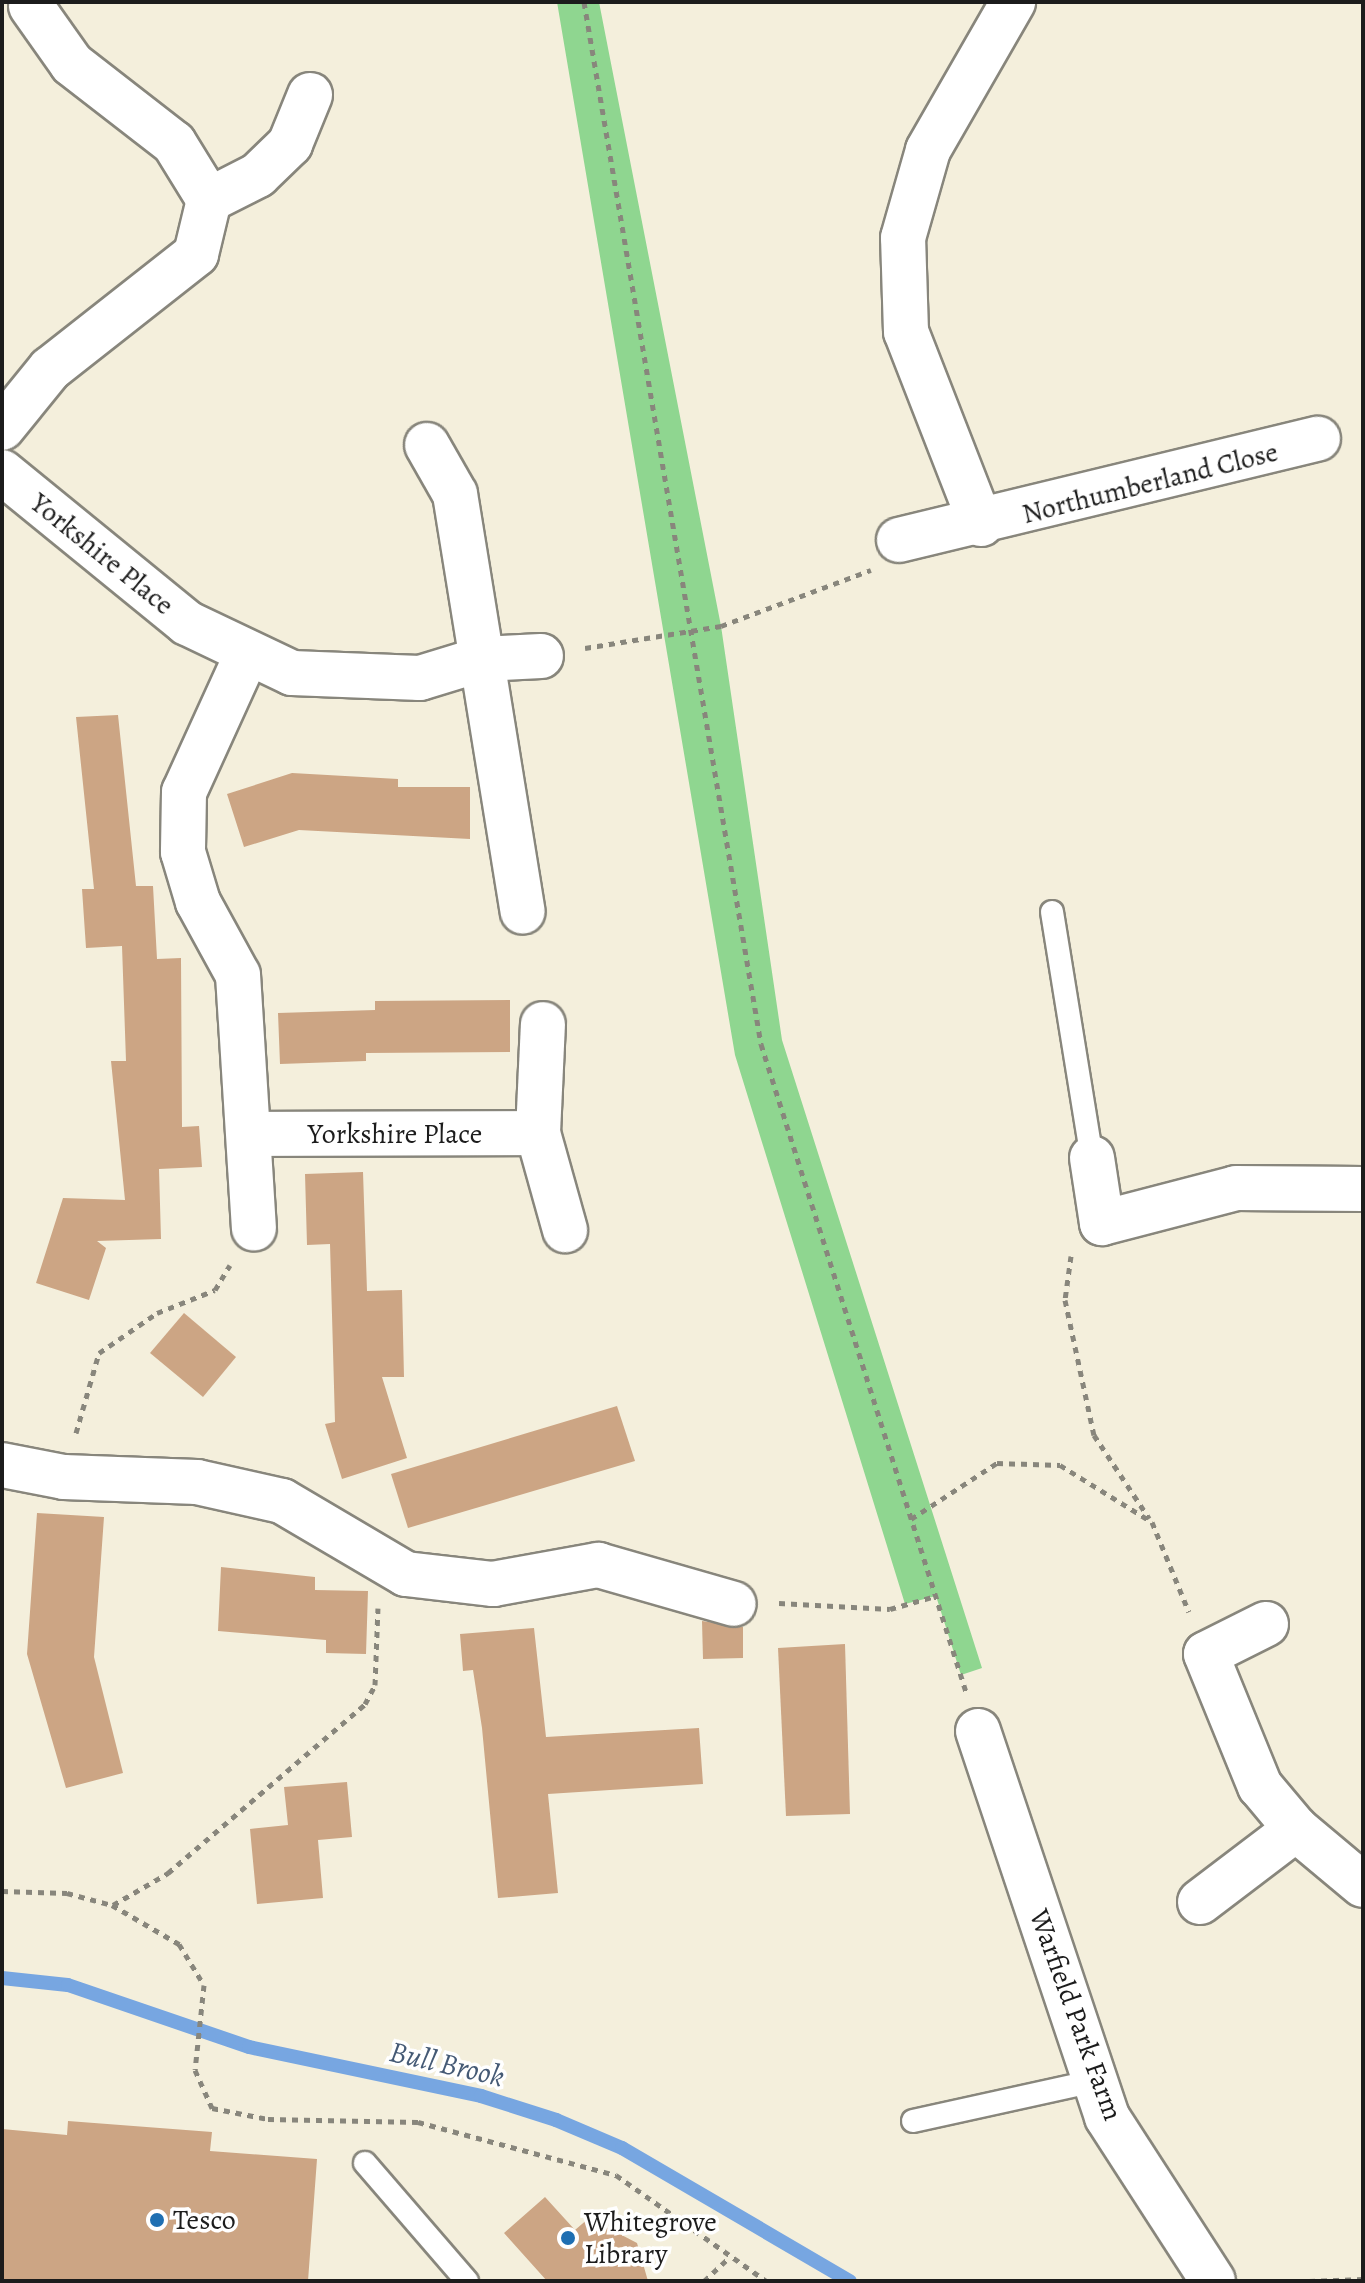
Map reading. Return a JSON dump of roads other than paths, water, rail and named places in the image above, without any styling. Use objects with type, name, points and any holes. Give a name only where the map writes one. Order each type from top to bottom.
[{"type":"street","points":[[981,524],[906,332],[903,238],[928,150],[1013,2]]},
{"type":"street","points":[[2,428],[50,369],[196,254],[209,200],[174,143],[72,64],[31,6]]},
{"type":"street","points":[[209,200],[258,175],[290,144],[310,95]]},
{"type":"street","name":"Northumberland Close","points":[[899,540],[981,524],[1318,439]]},
{"type":"street","points":[[427,445],[455,494],[523,912]]},
{"type":"street","name":"Yorkshire Place","points":[[2,472],[132,585],[247,654],[337,680],[420,678],[482,659],[541,656]]},
{"type":"street","points":[[247,654],[184,792],[183,852],[198,902],[238,975],[253,1134],[254,1228]]},
{"type":"street","points":[[543,1024],[538,1133],[565,1230]]},
{"type":"street","name":"Yorkshire Place","points":[[253,1134],[538,1133]]},
{"type":"street","points":[[1092,1158],[1102,1223],[1236,1188],[1363,1189]]},
{"type":"street","points":[[2,1465],[64,1477],[197,1482],[282,1501],[380,1562],[406,1574],[493,1584],[598,1565],[734,1604]]},
{"type":"street","points":[[1266,1624],[1206,1654],[1260,1786],[1296,1829],[1363,1885]]},
{"type":"street","name":"Warfield Park Farm","points":[[978,1731],[1107,2117],[1213,2281]]},
{"type":"street","points":[[1200,1902],[1296,1829]]},
{"type":"lane","points":[[1052,912],[1092,1158]]},
{"type":"lane","points":[[913,2121],[1095,2081]]},
{"type":"lane","points":[[365,2163],[467,2281]]},
{"type":"waterway","name":"Bull Brook","points":[[2,1978],[68,1985],[249,2047],[481,2096],[556,2120],[622,2148],[850,2281]]},
{"type":"place","name":"Tesco","points":[[157,2220]]},
{"type":"place","name":"Whitegrove Library","points":[[568,2238]]}]
